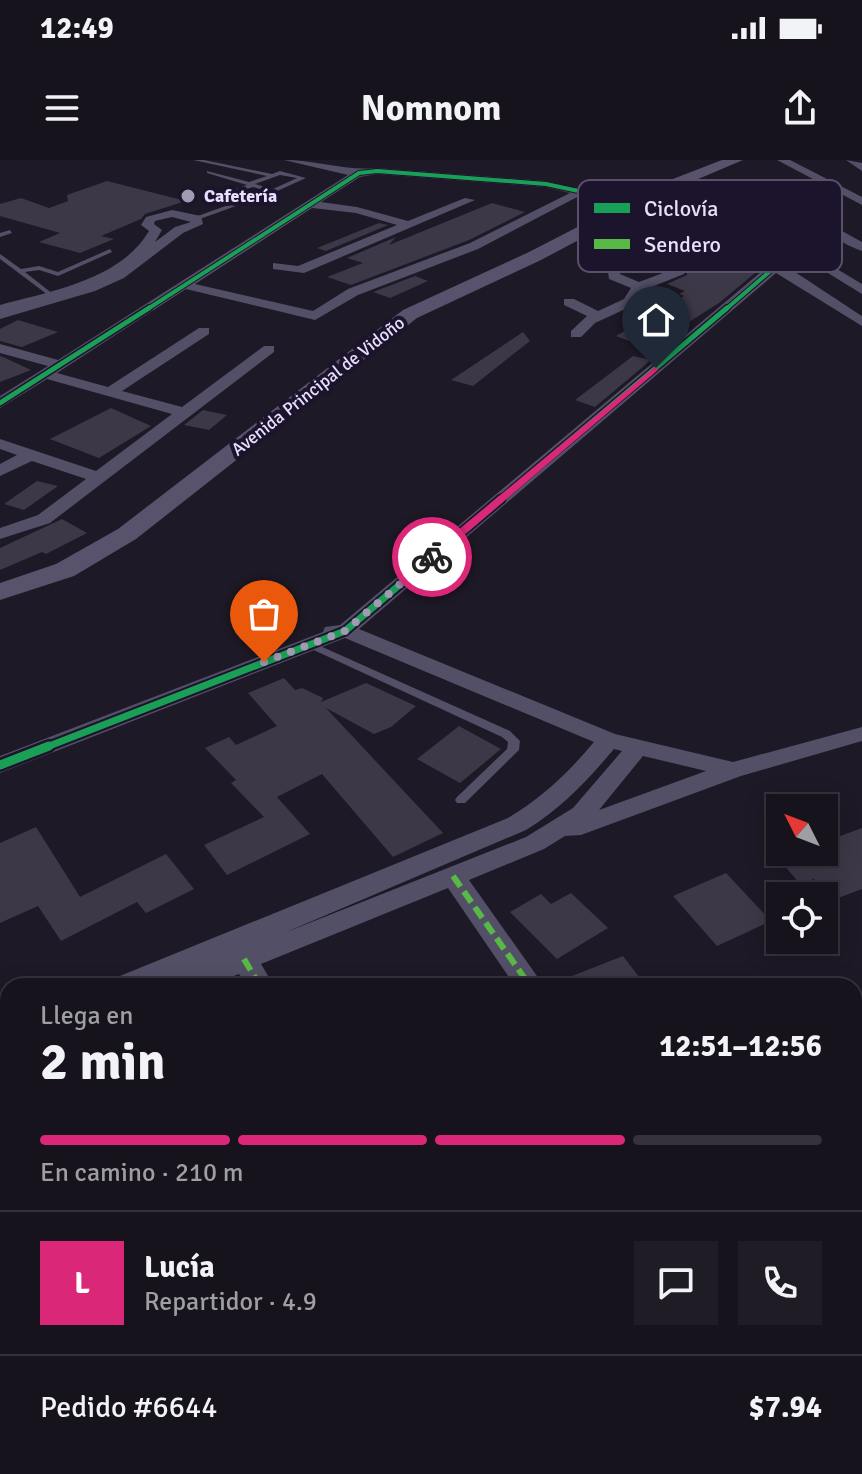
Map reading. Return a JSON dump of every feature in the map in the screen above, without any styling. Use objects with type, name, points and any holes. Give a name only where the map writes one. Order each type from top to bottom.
[{"type":"main road","name":"Avenida Principal de Vidoño","points":[[686,180],[729,161]]},
{"type":"main road","name":"Avenida Principal de Vidoño","points":[[0,592],[65,570],[127,534],[410,314],[578,233]]},
{"type":"street","points":[[289,160],[366,173],[576,194]]},
{"type":"street","points":[[317,160],[366,173],[546,184],[578,192]]},
{"type":"street","points":[[0,403],[192,286],[386,160]]},
{"type":"street","points":[[782,160],[820,180]]},
{"type":"street","points":[[851,160],[862,168]]},
{"type":"street","points":[[842,192],[862,202]]},
{"type":"street","points":[[192,286],[315,316],[353,292],[474,246],[576,194]]},
{"type":"street","points":[[278,266],[299,270],[469,200]]},
{"type":"street","points":[[315,205],[357,210],[409,225]]},
{"type":"street","points":[[0,309],[53,297],[116,269],[153,238],[156,230],[147,225],[150,219],[172,213],[197,218],[197,224],[179,230],[119,275],[0,315]]},
{"type":"street","points":[[842,236],[862,247]]},
{"type":"street","points":[[608,272],[603,277],[636,292]]},
{"type":"street","points":[[576,334],[583,325],[619,307],[636,292],[677,272]]},
{"type":"street","points":[[0,765],[345,631],[769,272]]},
{"type":"street","points":[[783,272],[862,322]]},
{"type":"street","points":[[833,272],[862,290]]},
{"type":"street","points":[[801,284],[862,276]]},
{"type":"street","points":[[604,301],[619,307]]},
{"type":"street","points":[[569,302],[598,316]]},
{"type":"street","points":[[110,392],[204,331]]},
{"type":"street","points":[[0,348],[110,392],[185,413]]},
{"type":"street","points":[[0,534],[44,519],[269,349]]},
{"type":"street","points":[[0,415],[55,372]]},
{"type":"street","points":[[0,444],[99,478]]},
{"type":"street","points":[[0,471],[30,455]]},
{"type":"street","points":[[0,753],[321,631],[345,631],[609,740],[733,770]]},
{"type":"street","points":[[198,978],[535,843],[733,770],[862,734]]},
{"type":"street","points":[[145,978],[517,824],[545,807],[571,785],[609,740]]},
{"type":"street","points":[[535,843],[581,814],[613,780],[637,747]]},
{"type":"street","points":[[453,876],[524,978]]},
{"type":"street","points":[[244,959],[255,978]]},
{"type":"lane","points":[[196,160],[303,179],[197,218]]},
{"type":"lane","points":[[209,172],[273,191]]},
{"type":"lane","points":[[208,201],[273,175]]},
{"type":"lane","points":[[0,235],[10,232]]},
{"type":"lane","points":[[19,271],[39,268],[58,274],[110,251]]},
{"type":"lane","points":[[0,256],[53,297]]},
{"type":"lane","points":[[309,644],[506,734],[514,741],[513,750],[461,800]]},
{"type":"building","points":[[107,181],[186,201],[145,214],[141,219],[101,236],[114,239],[80,253],[39,242],[60,233],[0,216],[0,204],[21,198],[49,208],[68,201],[67,195]]},
{"type":"building","points":[[492,203],[525,212],[469,240],[351,285],[327,277],[363,263],[347,258],[396,237],[389,245]]},
{"type":"building","points":[[379,223],[388,225],[326,251],[317,248]]},
{"type":"building","points":[[687,272],[755,273],[719,303],[676,330],[680,332],[648,348],[616,336],[684,296],[679,294],[685,291],[667,284],[687,275]]},
{"type":"building","points":[[415,276],[428,281],[390,298],[373,292]]},
{"type":"building","points":[[18,320],[58,332],[22,347],[0,341],[0,329]]},
{"type":"building","points":[[523,332],[530,341],[473,386],[451,380]]},
{"type":"building","points":[[0,356],[3,357],[31,370],[0,382]]},
{"type":"building","points":[[633,356],[651,360],[595,407],[575,400]]},
{"type":"building","points":[[111,408],[151,426],[99,458],[50,439]]},
{"type":"building","points":[[203,410],[227,415],[209,430],[184,425]]},
{"type":"building","points":[[37,481],[58,486],[24,510],[4,504]]},
{"type":"building","points":[[62,519],[87,533],[46,554],[42,552],[0,570],[0,548]]},
{"type":"building","points":[[284,678],[295,690],[302,688],[323,698],[321,702],[366,683],[416,706],[391,727],[374,734],[326,708],[443,833],[393,857],[322,774],[277,797],[310,834],[227,875],[204,845],[264,817],[231,783],[236,780],[205,748],[229,737],[236,745],[277,726],[248,693]]},
{"type":"building","points":[[459,726],[501,749],[460,783],[417,759]]},
{"type":"building","points":[[36,827],[80,897],[166,854],[194,889],[146,913],[137,902],[61,941],[38,906],[0,923],[0,843]]},
{"type":"building","points":[[862,828],[862,889],[838,898],[838,882],[817,882],[814,879],[798,882],[785,866],[838,866],[838,837]]},
{"type":"building","points":[[726,873],[766,916],[766,923],[717,946],[673,896]]},
{"type":"building","points":[[571,893],[608,928],[557,959],[510,912],[541,894],[551,904]]},
{"type":"building","points":[[623,956],[640,978],[567,978]]},
{"type":"marked path","points":[[453,876],[524,978]]},
{"type":"marked path","points":[[244,959],[255,978]]},
{"type":"cycle path","points":[[0,403],[359,173],[377,171],[546,184],[578,191]]},
{"type":"cycle path","points":[[0,765],[345,631],[769,272]]},
{"type":"way so far","points":[[264,662],[345,631],[432,557]]},
{"type":"place","name":"Cafetería","points":[[188,196]]},
{"type":"route","points":[[432,557],[656,368]]}]
